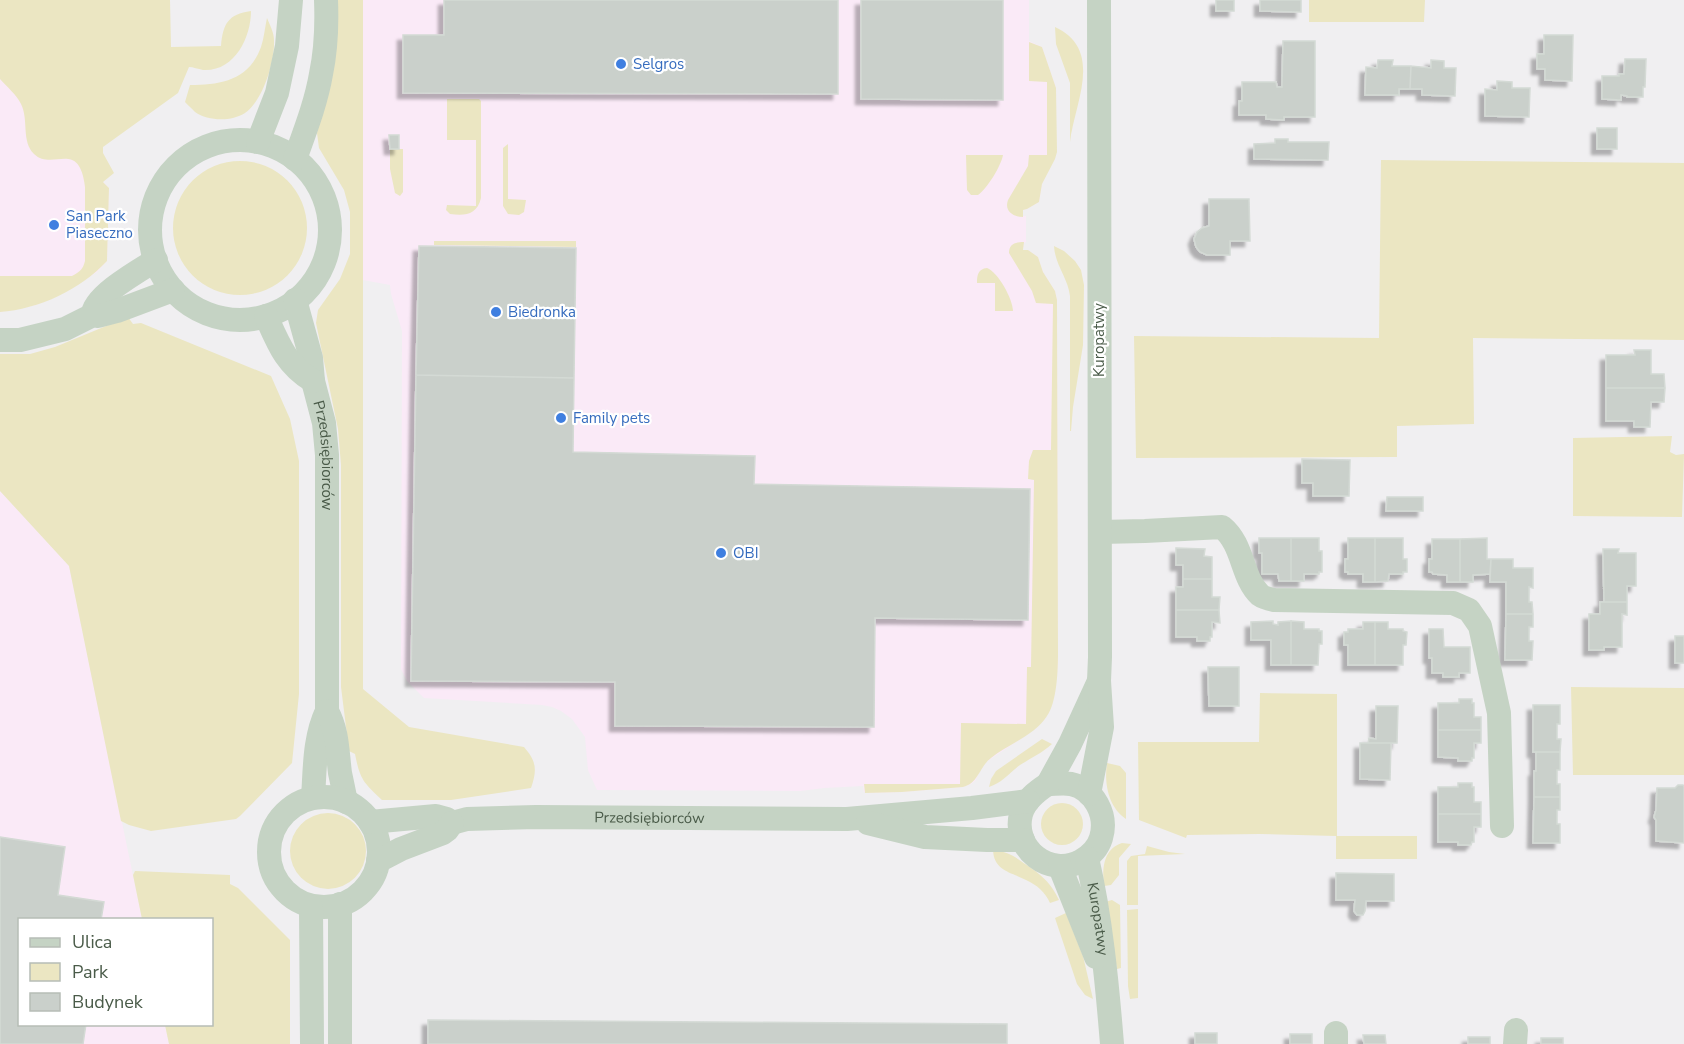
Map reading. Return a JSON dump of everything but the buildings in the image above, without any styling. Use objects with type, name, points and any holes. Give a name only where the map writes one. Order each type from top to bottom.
[{"type":"street","points":[[258,142],[277,93],[287,46],[291,0]]},
{"type":"street","points":[[295,159],[321,74],[327,23],[326,0]]},
{"type":"street","name":"Kuropatwy","points":[[1089,794],[1102,727],[1099,681],[1099,0]]},
{"type":"street","points":[[238,140],[258,142],[278,148],[295,159],[310,173],[321,191],[330,228],[328,247],[313,283],[284,308],[266,316],[246,320],[226,319],[206,314],[188,304],[173,290],[161,273],[153,255],[150,234],[151,214],[157,194],[167,176],[181,161],[198,150],[218,143],[238,140]]},
{"type":"street","points":[[93,315],[93,309],[100,298],[156,260]]},
{"type":"street","points":[[0,340],[20,340],[65,328],[93,315],[98,316],[117,311],[173,290]]},
{"type":"street","name":"Przedsiębiorców","points":[[295,300],[311,358],[313,381],[324,423],[327,455],[327,711],[337,736],[346,802]]},
{"type":"street","name":"Przedsiębiorców","points":[[266,316],[291,364],[313,381]]},
{"type":"street","points":[[1100,532],[1222,527],[1231,535],[1252,584],[1262,596],[1274,600],[1453,603],[1469,610],[1480,626],[1499,713],[1502,826]]},
{"type":"street","name":"Kuropatwy","points":[[1048,784],[1070,744],[1099,681]]},
{"type":"street","name":"Przedsiębiorców","points":[[313,798],[318,734],[327,711]]},
{"type":"street","points":[[1048,784],[1070,784],[1089,794],[1099,808],[1103,826],[1101,838],[1087,858],[1075,865],[1060,867],[1049,865],[1029,851],[1020,828],[1021,814],[1036,792],[1048,784]]},
{"type":"street","points":[[326,797],[346,802],[362,812],[370,822],[377,841],[378,861],[374,873],[368,885],[359,894],[340,904],[311,907],[286,892],[277,881],[269,856],[269,843],[273,830],[289,809],[300,802],[326,797]]},
{"type":"street","name":"Przedsiębiorców","points":[[452,823],[467,819],[536,817],[848,819],[1028,801]]},
{"type":"street","points":[[370,822],[436,816],[452,823],[442,833],[378,861]]},
{"type":"street","name":"Przedsiębiorców","points":[[848,819],[926,837],[1023,840]]},
{"type":"street","name":"Kuropatwy","points":[[1087,858],[1100,925],[1112,1044]]},
{"type":"street","name":"Kuropatwy","points":[[1060,867],[1105,979]]},
{"type":"street","points":[[340,904],[340,1044]]},
{"type":"street","points":[[311,907],[312,1044]]},
{"type":"shaded area","points":[[363,0],[1029,0],[1029,41],[1042,47],[1056,88],[1056,155],[1042,184],[1039,202],[1023,210],[1023,216],[1026,216],[1026,242],[1023,250],[1028,250],[1038,257],[1043,272],[1055,291],[1057,300],[1058,664],[1054,694],[1044,720],[1028,734],[986,762],[975,781],[963,787],[869,793],[864,792],[863,786],[800,791],[597,790],[588,770],[585,737],[572,719],[561,711],[542,705],[424,698],[407,681],[401,669],[402,331],[390,285],[363,280]]},
{"type":"shaded area","name":"San Park Piaseczno","points":[[0,70],[109,188],[107,261],[97,272],[69,290],[36,305],[0,312]]},
{"type":"shaded area","points":[[0,491],[69,566],[142,918],[18,918],[18,1026],[165,1026],[169,1044],[0,1044]]},
{"type":"green space","points":[[0,0],[170,0],[171,47],[221,46],[223,32],[228,21],[243,12],[251,11],[248,32],[239,51],[232,59],[214,69],[203,70],[189,67],[178,93],[103,147],[103,153],[114,173],[103,182],[109,188],[107,261],[84,281],[58,296],[29,307],[0,312],[0,276],[72,276],[82,268],[85,261],[85,187],[82,172],[77,164],[64,159],[41,159],[30,149],[21,104],[0,79]]},
{"type":"green space","points":[[335,0],[363,0],[363,689],[409,727],[524,747],[535,766],[531,788],[451,800],[382,800],[364,780],[355,754],[349,751],[341,687],[341,465],[338,429],[316,323],[318,310],[340,279],[350,254],[350,212],[344,190],[319,148],[317,133]]},
{"type":"green space","points":[[1309,0],[1425,0],[1424,22],[1309,22]]},
{"type":"green space","points":[[267,18],[274,37],[274,49],[267,80],[251,107],[239,116],[226,119],[206,117],[195,112],[185,102],[190,85],[223,82],[241,74],[256,58],[261,47]]},
{"type":"green space","points":[[1055,27],[1070,37],[1079,49],[1083,63],[1083,79],[1070,142],[1070,83],[1056,44]]},
{"type":"green space","points":[[1029,42],[1042,47],[1056,88],[1057,152],[1042,184],[1039,202],[1023,210],[1023,217],[1010,213],[1007,207],[1008,200],[1028,166],[1029,155],[1047,155],[1047,82],[1029,81]]},
{"type":"green space","points":[[447,99],[479,99],[481,101],[481,198],[477,208],[461,215],[450,214],[446,210],[447,205],[476,206],[476,140],[447,140]]},
{"type":"green space","points":[[508,144],[508,199],[526,200],[524,212],[519,215],[508,214],[503,206],[503,148]]},
{"type":"green space","points":[[390,149],[403,149],[403,192],[400,196],[395,193],[390,169]]},
{"type":"green space","points":[[966,155],[1003,155],[993,177],[978,195],[971,195],[967,190]]},
{"type":"green space","points":[[1381,160],[1684,163],[1684,340],[1473,338],[1474,424],[1397,426],[1397,457],[1136,458],[1134,336],[1379,338]]},
{"type":"green space","points":[[240,161],[266,166],[287,181],[302,202],[307,228],[302,254],[287,275],[266,290],[240,295],[214,290],[193,275],[178,254],[173,228],[178,202],[193,181],[214,166]]},
{"type":"green space","points":[[434,241],[576,241],[576,247],[434,245]]},
{"type":"green space","points":[[1024,242],[1023,250],[1028,250],[1038,257],[1043,272],[1055,291],[1057,300],[1058,660],[1053,703],[1047,716],[1036,729],[991,758],[968,785],[902,792],[865,793],[864,784],[960,784],[961,723],[1026,724],[1027,667],[1031,667],[1034,480],[1028,479],[1029,461],[1033,450],[1051,450],[1053,304],[1036,303],[1032,291],[1009,253],[1013,244]]},
{"type":"green space","points":[[1054,246],[1075,261],[1081,270],[1084,285],[1083,345],[1071,431],[1070,296]]},
{"type":"green space","points":[[987,268],[1004,286],[1013,311],[995,311],[995,283],[977,283],[979,273]]},
{"type":"green space","points":[[128,317],[133,324],[141,323],[271,376],[290,419],[299,461],[299,694],[292,763],[236,819],[151,831],[121,821],[69,566],[0,491],[0,354],[30,354],[55,347]]},
{"type":"green space","points":[[1672,436],[1670,452],[1676,455],[1684,454],[1682,517],[1573,516],[1573,438]]},
{"type":"green space","points":[[1571,687],[1684,688],[1684,775],[1573,775]]},
{"type":"green space","points":[[1260,693],[1337,694],[1337,836],[1417,836],[1417,859],[1336,859],[1336,836],[1259,834],[1187,835],[1186,838],[1139,820],[1138,742],[1259,742]]},
{"type":"green space","points":[[1042,739],[1052,744],[989,787],[996,771]]},
{"type":"green space","points":[[1107,763],[1120,766],[1126,773],[1126,819],[1111,801],[1106,778]]},
{"type":"green space","points":[[1062,803],[1070,804],[1077,809],[1082,816],[1082,832],[1077,839],[1070,844],[1062,845],[1054,844],[1047,839],[1042,832],[1041,824],[1042,816],[1047,809],[1054,804]]},
{"type":"green space","points":[[328,813],[342,816],[355,824],[363,837],[366,851],[363,865],[355,878],[342,886],[328,889],[314,886],[301,878],[293,865],[290,851],[293,837],[301,824],[314,816]]},
{"type":"green space","points":[[1122,843],[1131,844],[1119,858],[1119,875],[1111,885],[1104,886],[1103,873],[1107,855]]},
{"type":"green space","points":[[1147,846],[1185,854],[1138,856],[1138,905],[1127,905],[1127,861],[1131,856],[1145,854]]},
{"type":"green space","points":[[993,850],[1013,856],[1036,871],[1044,878],[1059,900],[1050,903],[1046,895],[1037,887],[1000,867]]},
{"type":"green space","points":[[135,871],[230,875],[230,884],[238,888],[290,940],[290,1044],[169,1044],[165,1026],[213,1026],[213,918],[142,918],[133,875]]},
{"type":"green space","points":[[1112,900],[1120,905],[1121,968],[1117,969],[1105,902]]},
{"type":"green space","points":[[1138,909],[1138,998],[1130,999],[1127,910]]},
{"type":"green space","points":[[1066,913],[1083,956],[1093,999],[1085,995],[1077,984],[1055,918]]},
{"type":"place","name":"Selgros","points":[[621,64]]},
{"type":"place","name":"San Park Piaseczno","points":[[54,225]]},
{"type":"place","name":"Biedronka","points":[[496,312]]},
{"type":"place","name":"Family pets","points":[[561,418]]},
{"type":"place","name":"OBI","points":[[721,553]]}]
